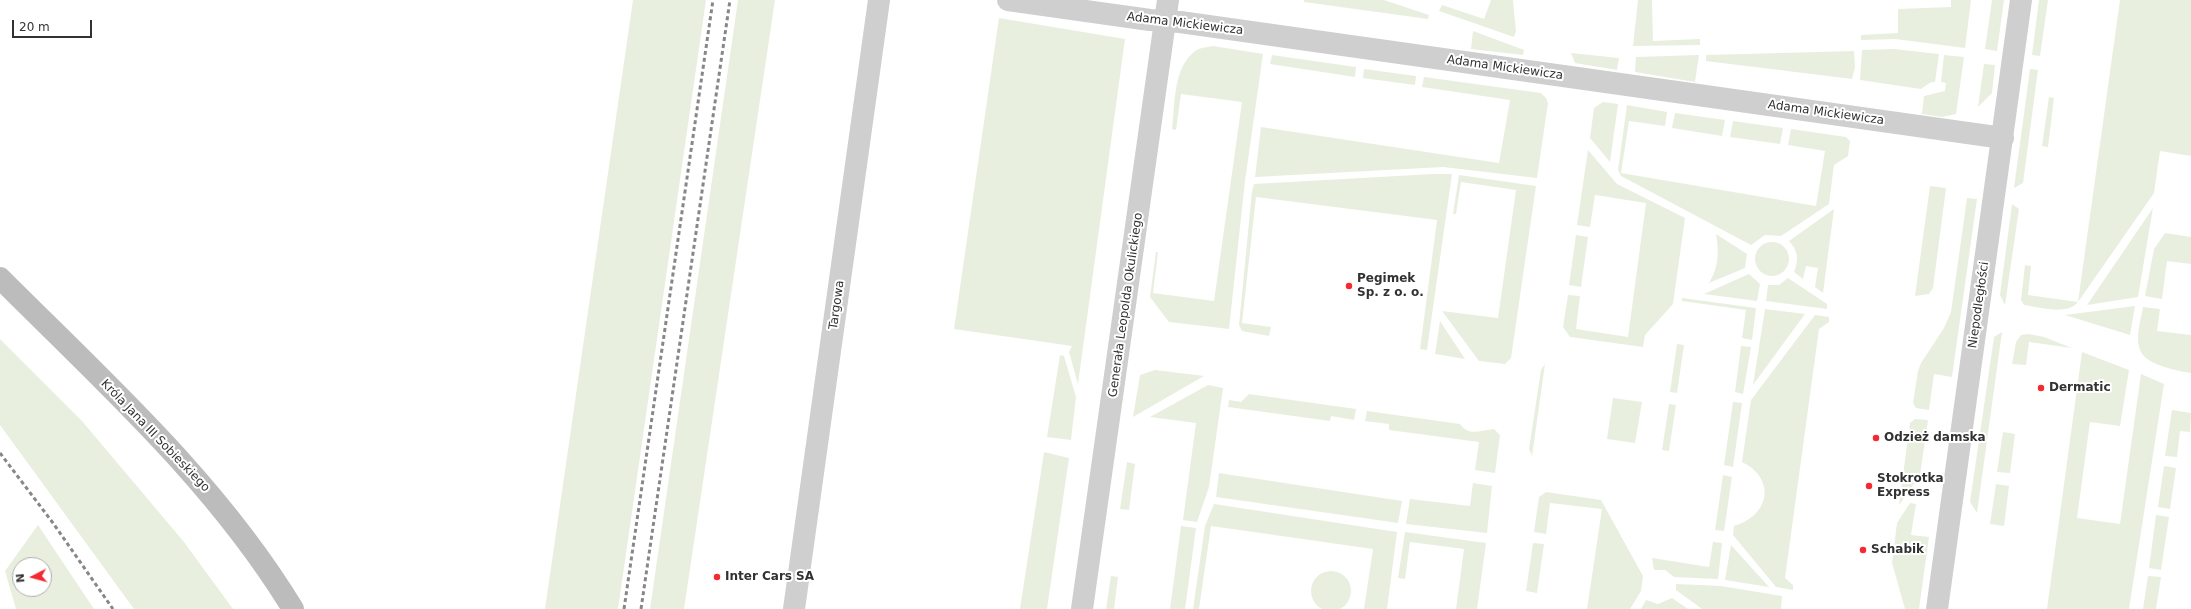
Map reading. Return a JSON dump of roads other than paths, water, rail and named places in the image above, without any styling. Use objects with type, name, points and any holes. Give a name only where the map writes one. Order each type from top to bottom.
[{"type":"main road","name":"Króla Jana III Sobieskiego","points":[[0,278],[152,431],[206,488],[262,560],[293,609]]},
{"type":"street","name":"Targowa","points":[[794,609],[879,0]]},
{"type":"street","name":"Adama Mickiewicza","points":[[1008,0],[1167,11],[1198,24],[2003,138]]},
{"type":"street","name":"Niepodległości","points":[[1936,609],[2003,138],[2021,0]]},
{"type":"street","name":"Generała Leopolda Okulickiego","points":[[1082,609],[1167,11]]},
{"type":"railway","points":[[624,609],[713,0]]},
{"type":"railway","points":[[641,609],[730,0]]},
{"type":"railway","points":[[0,453],[53,523],[113,609]]},
{"type":"place","name":"Pegimek Sp. z o. o.","points":[[1349,286]]},
{"type":"place","name":"Dermatic","points":[[2041,388]]},
{"type":"place","name":"Odzież damska","points":[[1876,438]]},
{"type":"place","name":"Stokrotka Express","points":[[1869,486]]},
{"type":"place","name":"Schabik","points":[[1863,550]]},
{"type":"place","name":"Inter Cars SA","points":[[717,577]]}]
